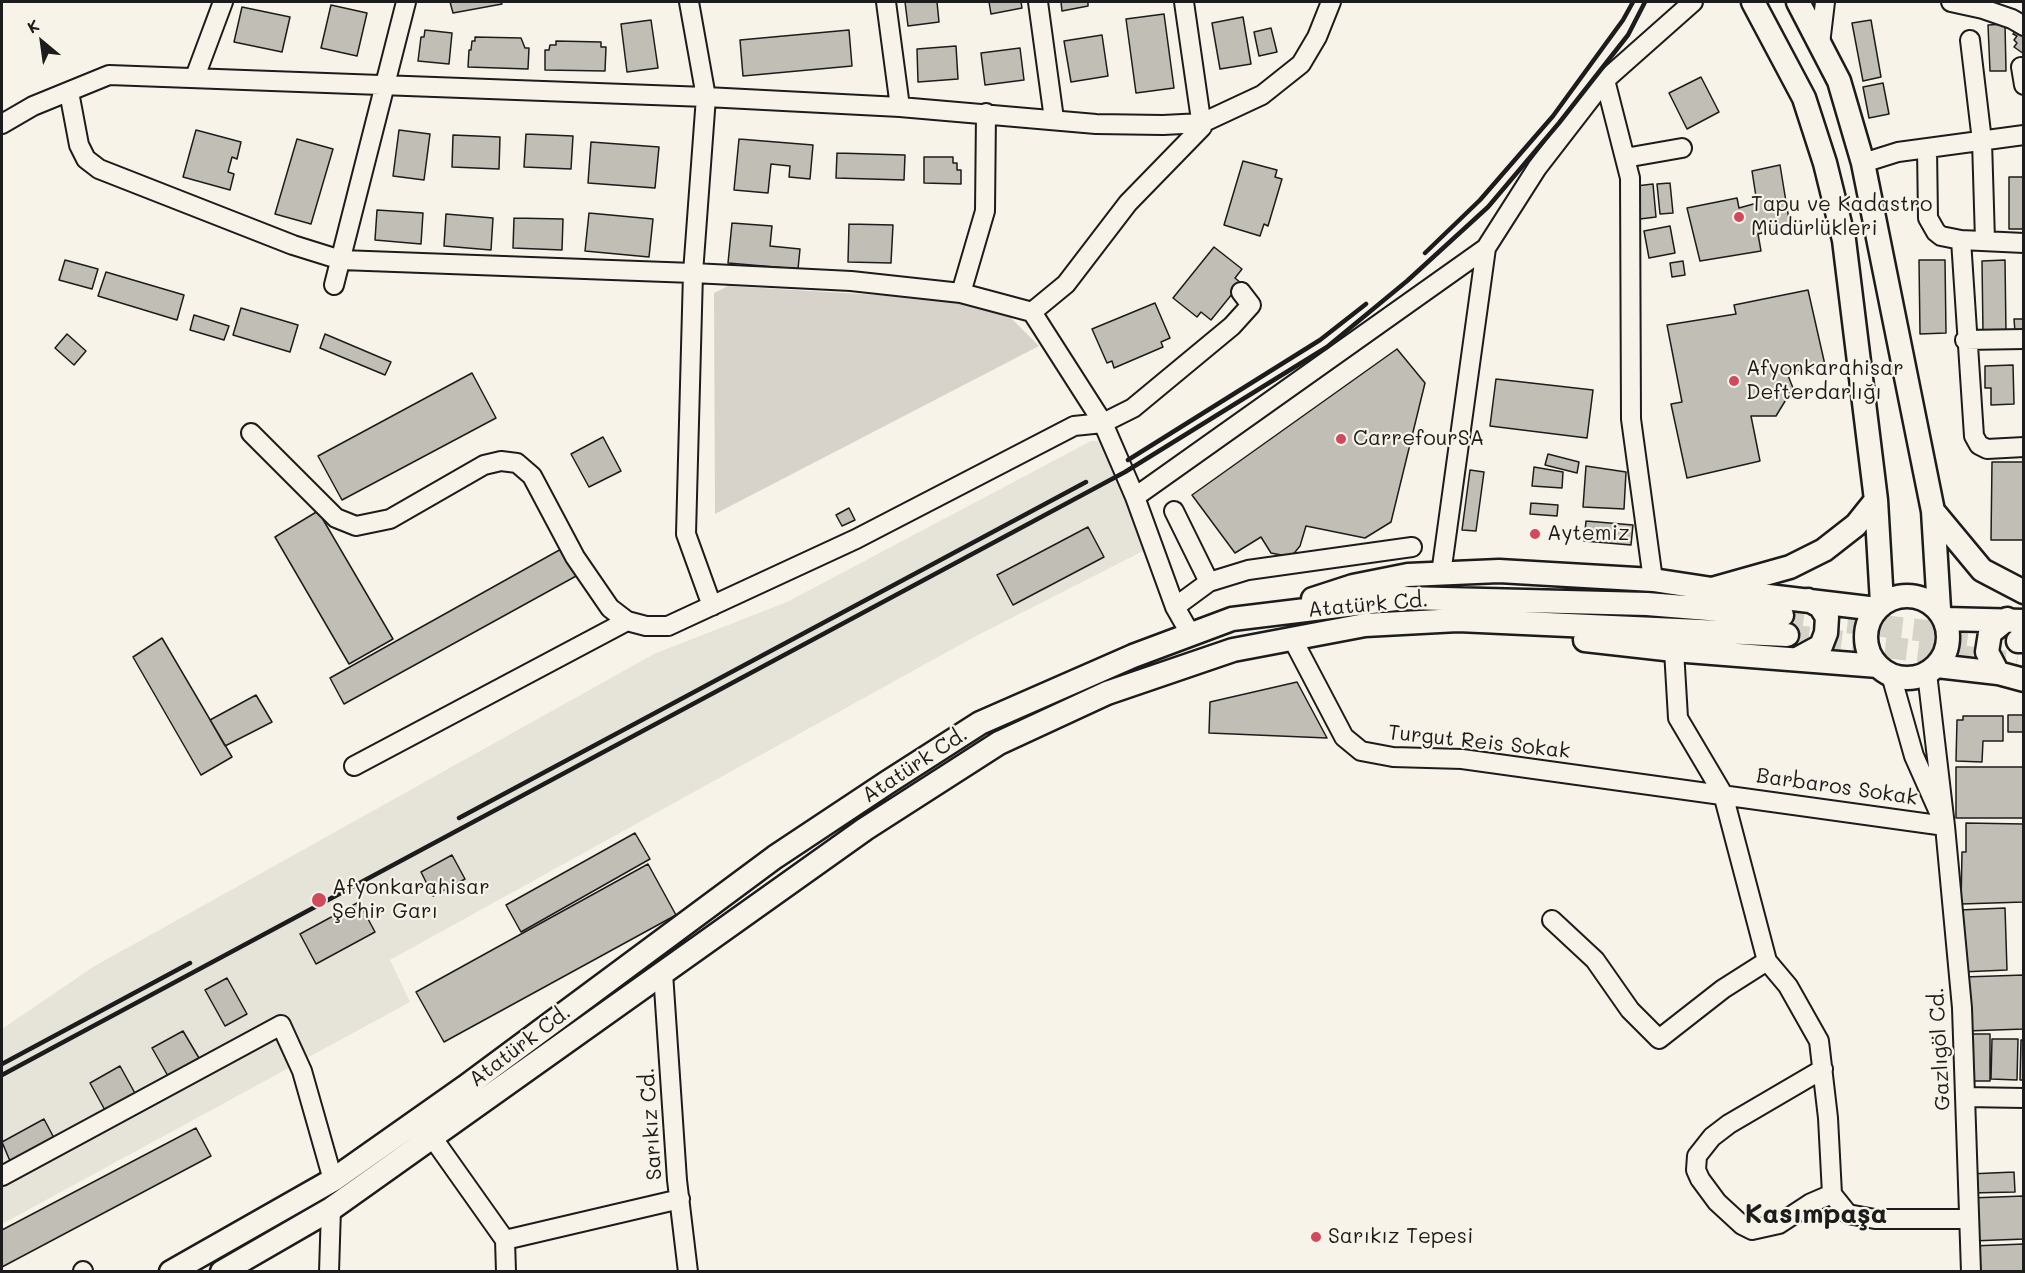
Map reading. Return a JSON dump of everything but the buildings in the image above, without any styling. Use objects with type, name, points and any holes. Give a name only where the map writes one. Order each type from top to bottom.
[{"type":"main road","points":[[1753,2],[1804,98],[1826,163],[1844,240],[1876,500],[1879,606]]},
{"type":"main road","points":[[1798,2],[1839,81],[1863,163],[1933,511],[1942,614],[1948,644],[1932,670]]},
{"type":"main road","points":[[1712,589],[1790,567],[1824,550],[1856,525],[1876,500]]},
{"type":"main road","points":[[1933,511],[1982,570],[2024,592]]},
{"type":"main road","points":[[1264,615],[1353,586],[1408,575],[1499,572],[1653,580],[1712,589],[1879,606]]},
{"type":"main road","points":[[1885,671],[1867,648],[1866,636],[1868,623],[1879,606],[1893,597],[1918,596],[1942,614],[2017,650]]},
{"type":"main road","name":"Atatürk Cd.","points":[[171,1272],[333,1180],[465,1087],[775,857],[980,723],[1133,656],[1232,619],[1404,598],[1647,604],[1785,625],[1458,620],[1365,625],[1233,650],[1107,693],[999,742],[865,829],[332,1209],[222,1272]]},
{"type":"main road","points":[[1799,658],[1821,646],[1826,633],[1827,616],[1820,606],[1808,600]]},
{"type":"main road","points":[[1293,640],[1502,630],[1674,650],[1799,658],[1885,671],[1903,678],[2017,650]]},
{"type":"main road","points":[[332,1209],[333,1180]]},
{"type":"street","points":[[195,77],[223,2]]},
{"type":"street","points":[[334,285],[406,2]]},
{"type":"street","points":[[689,2],[706,97],[693,273],[686,534],[712,606]]},
{"type":"street","points":[[886,2],[900,107]]},
{"type":"street","points":[[1038,2],[1054,119]]},
{"type":"street","points":[[1032,312],[1066,284],[1128,203],[1202,127],[1184,2]]},
{"type":"street","points":[[2,124],[33,106],[109,75],[706,97],[900,107],[1107,124],[1202,123],[1262,95],[1301,64],[1317,37],[1331,2]]},
{"type":"street","points":[[1135,497],[1486,248],[1537,168],[1605,80],[1693,2]]},
{"type":"street","points":[[1820,44],[1826,2]]},
{"type":"street","points":[[1951,2],[1983,9],[2012,19],[2024,26]]},
{"type":"street","points":[[1970,40],[1982,141],[1985,240]]},
{"type":"street","points":[[1605,80],[1630,178],[1631,419],[1653,580]]},
{"type":"street","points":[[69,92],[79,145],[86,159],[99,169],[293,245],[341,260],[851,281],[961,293],[1032,312],[1103,423],[1135,497],[1175,607],[1191,635]]},
{"type":"street","points":[[961,293],[985,211],[986,113]]},
{"type":"street","points":[[1863,163],[1898,152],[2024,135]]},
{"type":"street","points":[[1625,158],[1682,148]]},
{"type":"street","points":[[1927,148],[1928,218],[1941,236],[1960,240],[2024,243]]},
{"type":"street","points":[[1960,240],[1965,340],[1976,441],[1987,449],[2024,447]]},
{"type":"street","points":[[1441,574],[1486,248]]},
{"type":"street","points":[[251,433],[336,518],[356,526],[390,519],[484,465],[501,461],[517,463],[532,476],[575,557],[610,608],[627,621],[646,626],[668,626],[856,539],[1074,426],[1103,423],[1133,408],[1232,326],[1251,305],[1241,292]]},
{"type":"street","points":[[1965,340],[2024,339]]},
{"type":"street","points":[[1174,511],[1209,582]]},
{"type":"street","points":[[1175,607],[1209,582],[1278,565],[1412,548]]},
{"type":"street","points":[[354,766],[627,621]]},
{"type":"street","name":"Turgut Reis Sokak","points":[[1293,640],[1344,737],[1361,751],[1393,757],[1462,759],[1723,794]]},
{"type":"street","points":[[1674,650],[1678,717],[1723,794],[1767,961],[1788,986],[1819,1041],[1828,1118],[1832,1194],[1848,1214],[1875,1220],[1970,1219]]},
{"type":"street","name":"Gazlıgöl Cd.","points":[[1932,670],[1962,1008],[1971,1272]]},
{"type":"street","name":"Gazlıgöl Cd.","points":[[1885,671],[1914,756],[1945,826]]},
{"type":"street","name":"Barbaros Sokak","points":[[1723,794],[1945,826]]},
{"type":"street","points":[[1552,920],[1595,960],[1630,1010],[1659,1039],[1723,989],[1767,961]]},
{"type":"street","name":"Sarıkız Cd.","points":[[663,973],[680,1199],[688,1272]]},
{"type":"street","points":[[2,1176],[281,1024],[302,1071],[333,1180]]},
{"type":"street","points":[[1823,1069],[1712,1137],[1696,1156],[1696,1170],[1717,1202],[1742,1225],[1752,1230],[1779,1224],[1811,1203],[1832,1194]]},
{"type":"street","points":[[1965,1097],[2024,1098]]},
{"type":"street","points":[[432,1137],[505,1240],[506,1272]]},
{"type":"street","points":[[505,1240],[680,1199]]},
{"type":"street","points":[[329,1272],[332,1209]]},
{"type":"shaded area","points":[[728,286],[962,300],[1006,313],[1039,346],[715,514],[714,293]]},
{"type":"shaded area","points":[[1091,441],[1116,441],[1157,544],[976,636],[390,960],[410,1002],[2,1224],[2,1029],[93,967],[654,654],[787,602]]},
{"type":"tunnel","points":[[1782,615],[2018,641]]},
{"type":"tunnel","points":[[1787,635],[2017,663]]},
{"type":"railway","points":[[1425,253],[1480,200],[1553,116],[1623,20],[1633,2]]},
{"type":"railway","points":[[2,1075],[1125,472],[1327,347],[1407,281],[1488,207],[1559,123],[1628,35],[1645,2]]},
{"type":"railway","points":[[1128,460],[1320,340],[1366,304]]},
{"type":"railway","points":[[459,818],[1086,482]]},
{"type":"railway","points":[[2,1064],[190,963]]},
{"type":"place","name":"Tapu ve Kadastro Müdürlükleri","points":[[1739,217]]},
{"type":"place","name":"Afyonkarahisar Defterdarlığı","points":[[1734,381]]},
{"type":"place","name":"CarrefourSA","points":[[1341,439]]},
{"type":"place","name":"Aytemiz","points":[[1535,534]]},
{"type":"place","name":"Afyonkarahisar Şehir Garı","points":[[319,900]]},
{"type":"place","name":"Sarıkız Tepesi","points":[[1316,1237]]},
{"type":"district","name":"Kasımpaşa","points":[[1816,1215]]}]
